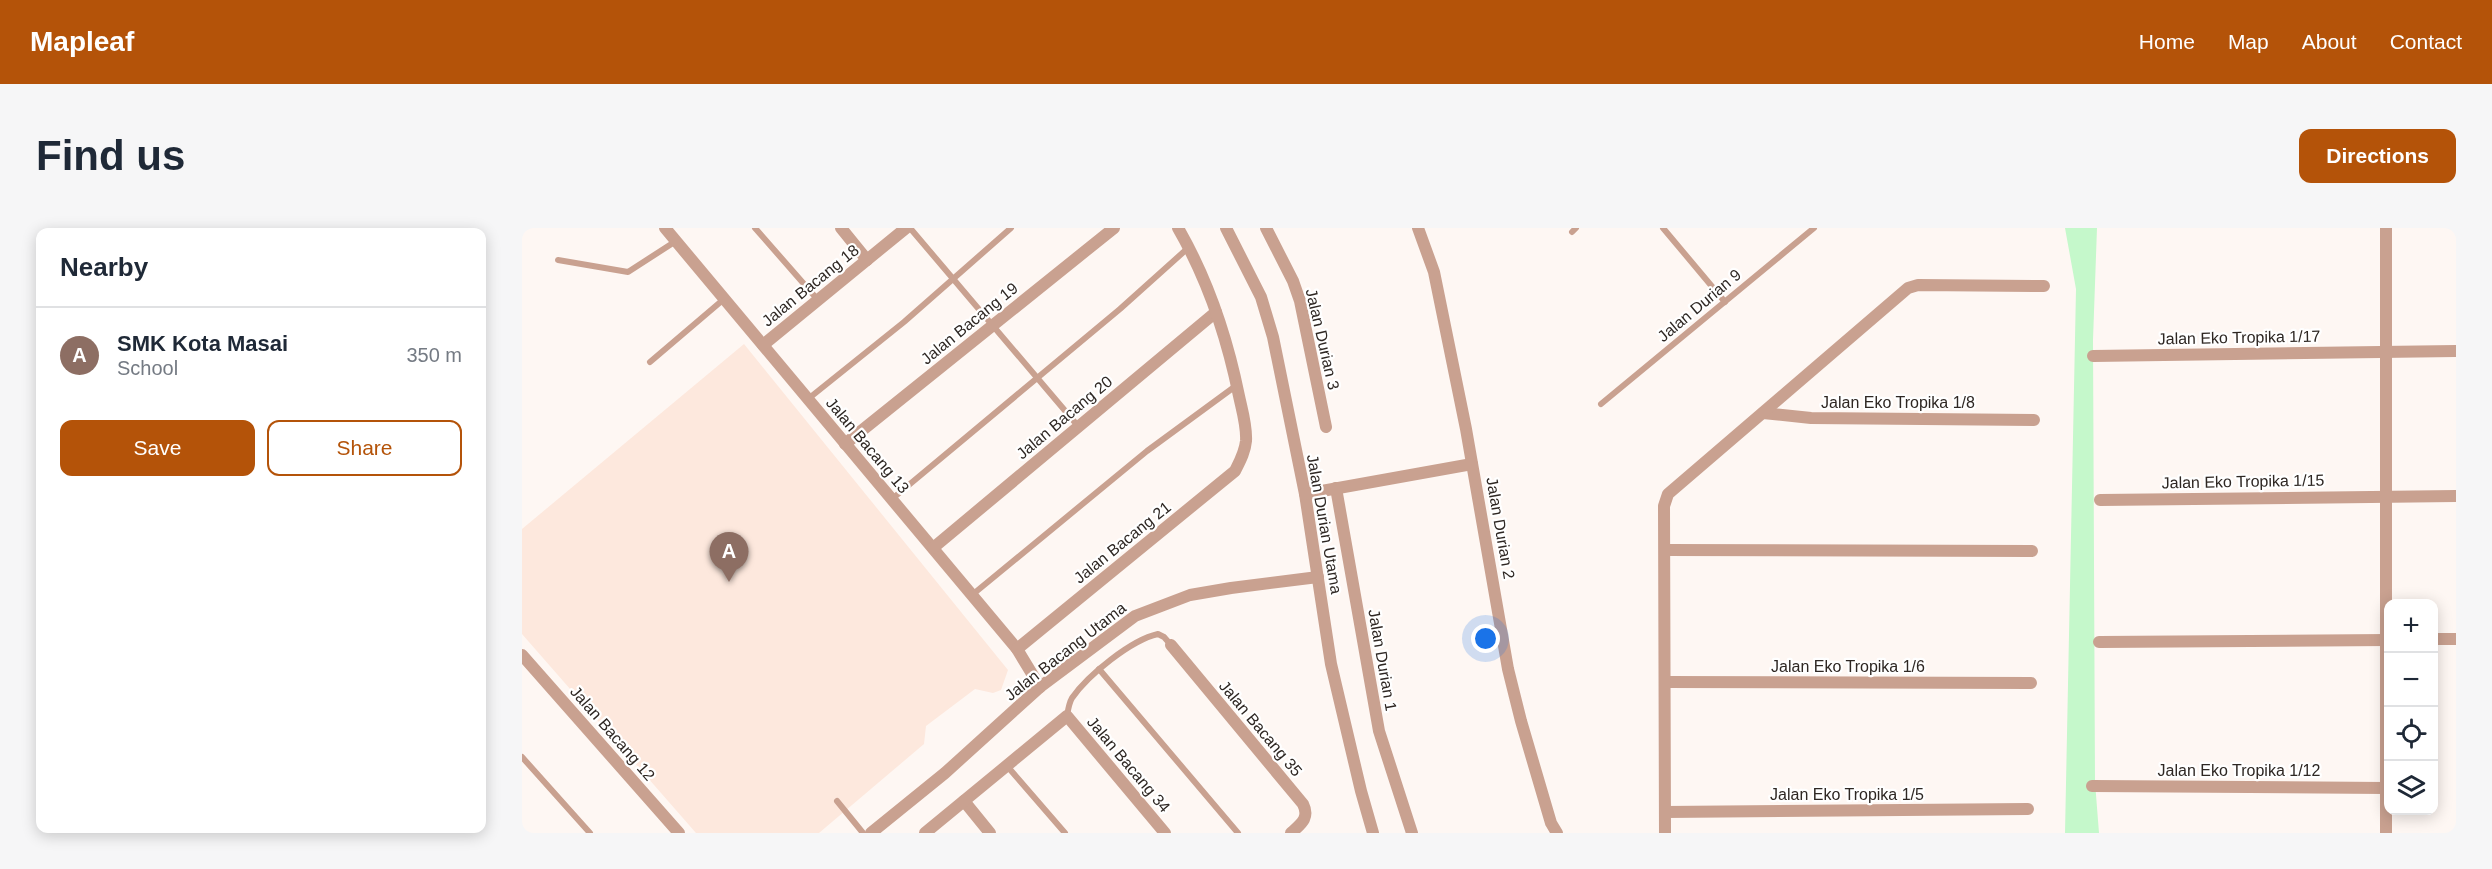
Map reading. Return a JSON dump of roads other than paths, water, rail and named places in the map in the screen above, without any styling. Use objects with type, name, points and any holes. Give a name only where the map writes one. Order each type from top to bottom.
[{"type":"street","name":"Jalan Bacang 13","points":[[665,228],[1017,649],[1040,687]]},
{"type":"street","points":[[841,228],[867,260]]},
{"type":"street","name":"Jalan Bacang 18","points":[[763,345],[908,228]]},
{"type":"street","name":"Jalan Bacang 19","points":[[845,444],[1114,228]]},
{"type":"street","points":[[1179,228],[1216,312],[1230,350],[1237,385]]},
{"type":"street","name":"Jalan Durian Utama","points":[[1226,228],[1261,297],[1273,337],[1305,494],[1331,663],[1373,833]]},
{"type":"street","name":"Jalan Durian 3","points":[[1266,228],[1293,281],[1300,301],[1326,427]]},
{"type":"street","name":"Jalan Durian 2","points":[[1418,228],[1434,272],[1472,464],[1508,669],[1551,823],[1557,833]]},
{"type":"street","points":[[2386,228],[2387,599]]},
{"type":"street","points":[[1665,833],[1664,502],[1668,494],[1911,286],[2044,286]]},
{"type":"street","name":"Jalan Bacang 20","points":[[933,548],[1216,312]]},
{"type":"street","name":"Jalan Eko Tropika 1/17","points":[[2092,356],[2456,351]]},
{"type":"street","name":"Jalan Bacang 21","points":[[1017,649],[1235,471],[1243,456],[1246,441],[1237,385]]},
{"type":"street","name":"Jalan Eko Tropika 1/8","points":[[1763,413],[1811,418],[2034,420]]},
{"type":"street","points":[[1305,494],[1472,464]]},
{"type":"street","name":"Jalan Durian 1","points":[[1336,488],[1379,731],[1412,833]]},
{"type":"street","name":"Jalan Eko Tropika 1/15","points":[[2100,500],[2456,496]]},
{"type":"street","points":[[1665,550],[2032,551]]},
{"type":"street","name":"Jalan Bacang Utama","points":[[871,833],[945,773],[1040,687],[1135,616],[1162,604],[1190,596],[1231,588],[1318,577]]},
{"type":"street","points":[[2438,639],[2456,639]]},
{"type":"street","points":[[2099,642],[2384,640]]},
{"type":"street","name":"Jalan Bacang 35","points":[[1171,645],[1303,804],[1306,809],[1304,820],[1291,833]]},
{"type":"street","points":[[2385,761],[2387,653]]},
{"type":"street","name":"Jalan Bacang 12","points":[[522,655],[679,833]]},
{"type":"street","name":"Jalan Eko Tropika 1/6","points":[[1665,682],[2031,684]]},
{"type":"street","points":[[925,833],[1067,716]]},
{"type":"street","name":"Jalan Bacang 34","points":[[1067,716],[1165,833]]},
{"type":"street","name":"Jalan Eko Tropika 1/12","points":[[2092,786],[2384,788]]},
{"type":"street","points":[[964,801],[990,833]]},
{"type":"street","name":"Jalan Eko Tropika 1/5","points":[[1665,812],[2028,809]]},
{"type":"street","points":[[2386,815],[2386,833]]},
{"type":"lane","points":[[755,228],[818,300]]},
{"type":"lane","points":[[908,228],[1079,427]]},
{"type":"lane","points":[[808,399],[904,322],[1011,228]]},
{"type":"lane","points":[[1663,228],[1725,302]]},
{"type":"lane","name":"Jalan Durian 9","points":[[1601,404],[1814,228]]},
{"type":"lane","points":[[558,261],[631,272],[676,241]]},
{"type":"lane","points":[[892,500],[1120,309],[1189,247]]},
{"type":"lane","points":[[650,362],[724,299]]},
{"type":"lane","points":[[972,595],[1147,451],[1237,385]]},
{"type":"lane","points":[[1067,716],[1073,697],[1099,669],[1126,650],[1154,635],[1164,637],[1171,645]]},
{"type":"lane","points":[[1099,669],[1238,833]]},
{"type":"lane","points":[[522,757],[590,833]]},
{"type":"lane","points":[[1007,766],[1065,833]]},
{"type":"lane","points":[[837,801],[863,833]]},
{"type":"place","name":"SMK Kota Masai","points":[[729,582]]}]
